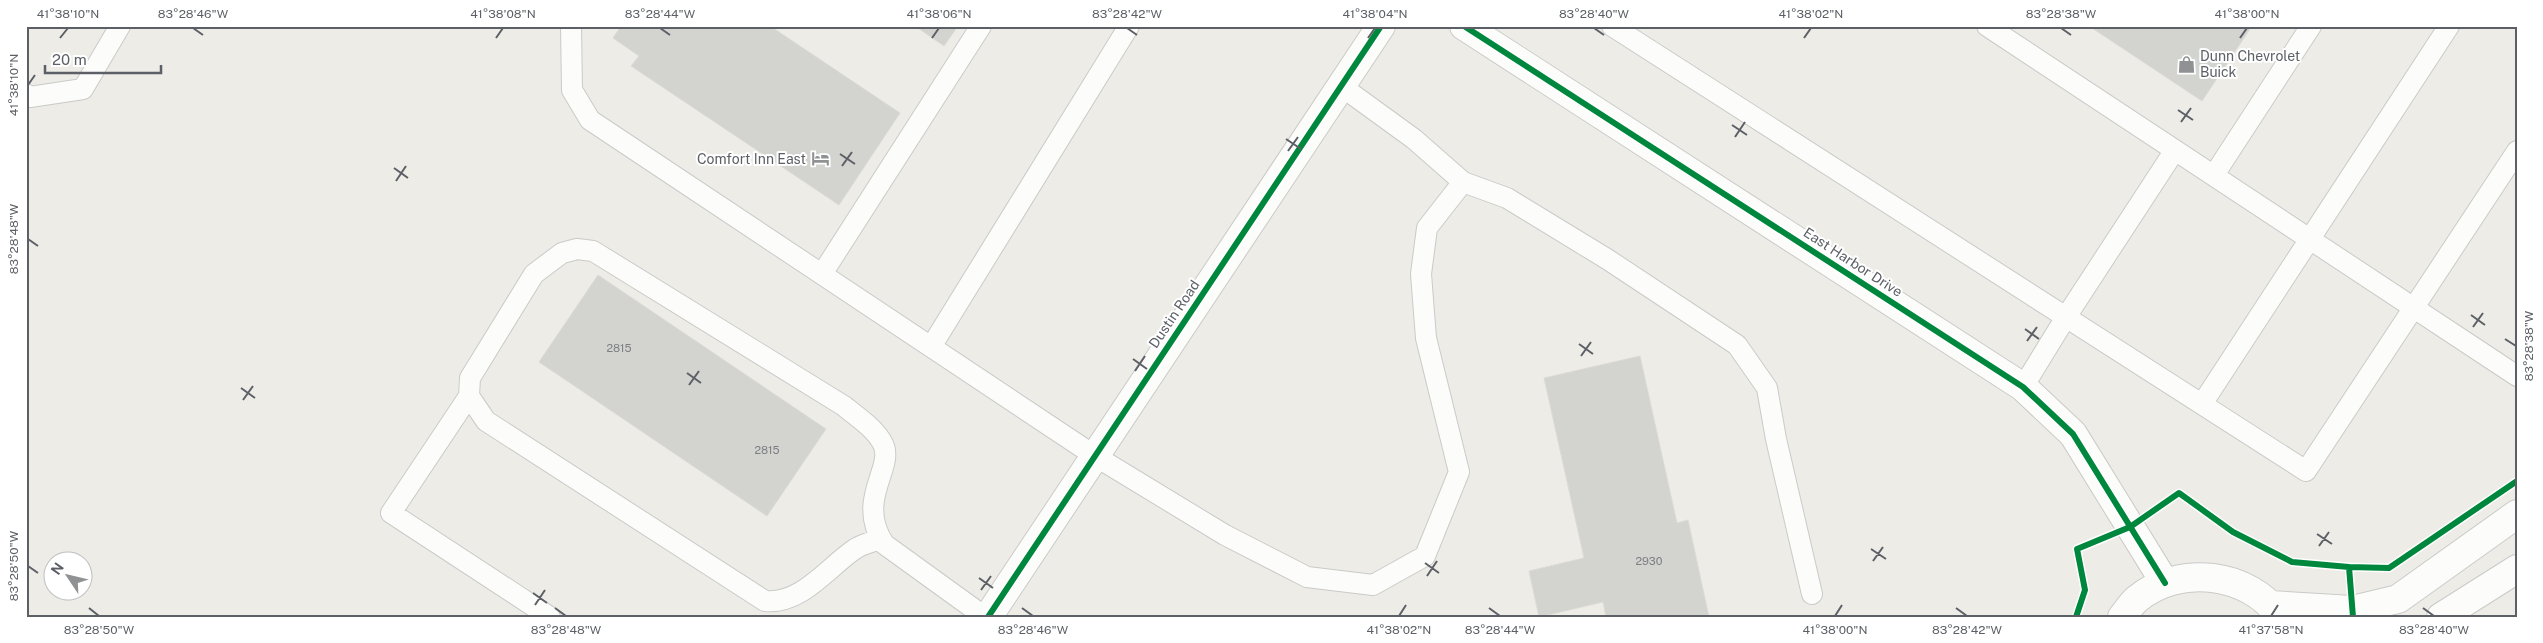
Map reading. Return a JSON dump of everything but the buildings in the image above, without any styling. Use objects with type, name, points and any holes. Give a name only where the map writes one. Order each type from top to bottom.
[{"type":"street","name":"Dustin Road","points":[[987,617],[1381,26]]},
{"type":"street","name":"East Harbor Drive","points":[[1464,26],[2023,387],[2073,434],[2165,582]]},
{"type":"street","points":[[2122,617],[2137,599],[2165,582],[2197,576],[2230,580],[2258,595],[2276,611],[2352,610],[2398,599],[2517,514]]},
{"type":"street","points":[[2441,617],[2517,569]]},
{"type":"lane","points":[[26,94],[30,96],[83,89],[120,26]]},
{"type":"lane","points":[[571,26],[572,90],[590,120],[1095,456],[1225,535],[1307,577],[1373,585],[1425,556],[1459,472],[1426,338],[1421,274],[1428,228],[1463,182]]},
{"type":"lane","points":[[822,274],[981,26]]},
{"type":"lane","points":[[931,347],[1129,26]]},
{"type":"lane","points":[[1612,26],[2306,471],[2517,151]]},
{"type":"lane","points":[[1987,26],[2311,238],[2517,376]]},
{"type":"lane","points":[[2214,175],[2311,26]]},
{"type":"lane","points":[[2202,404],[2449,26]]},
{"type":"lane","points":[[1341,86],[1414,140],[1463,182],[1506,198],[1607,259],[1737,345],[1767,388],[1776,439],[1812,594]]},
{"type":"lane","points":[[2023,387],[2066,317],[2175,150]]},
{"type":"lane","points":[[550,617],[391,513],[469,396],[470,378],[534,274],[562,254],[577,249],[593,250],[844,406],[874,431],[884,445],[885,458],[872,501],[874,525],[880,539],[884,544],[987,617]]},
{"type":"lane","points":[[469,396],[486,422],[765,601],[774,602],[793,597],[857,547],[880,539]]},
{"type":"cycle path","points":[[988,617],[1381,26]]},
{"type":"cycle path","points":[[1464,26],[2023,387],[2073,434],[2165,583]]},
{"type":"cycle path","points":[[2349,567],[2389,568],[2517,481]]},
{"type":"cycle path","points":[[2076,617],[2085,590],[2077,549],[2130,527],[2179,493],[2233,532],[2292,562],[2349,567],[2353,617]]},
{"type":"place","name":"Dunn Chevrolet Buick","points":[[2186,64]]},
{"type":"place","name":"Comfort Inn East","points":[[820,159]]}]
